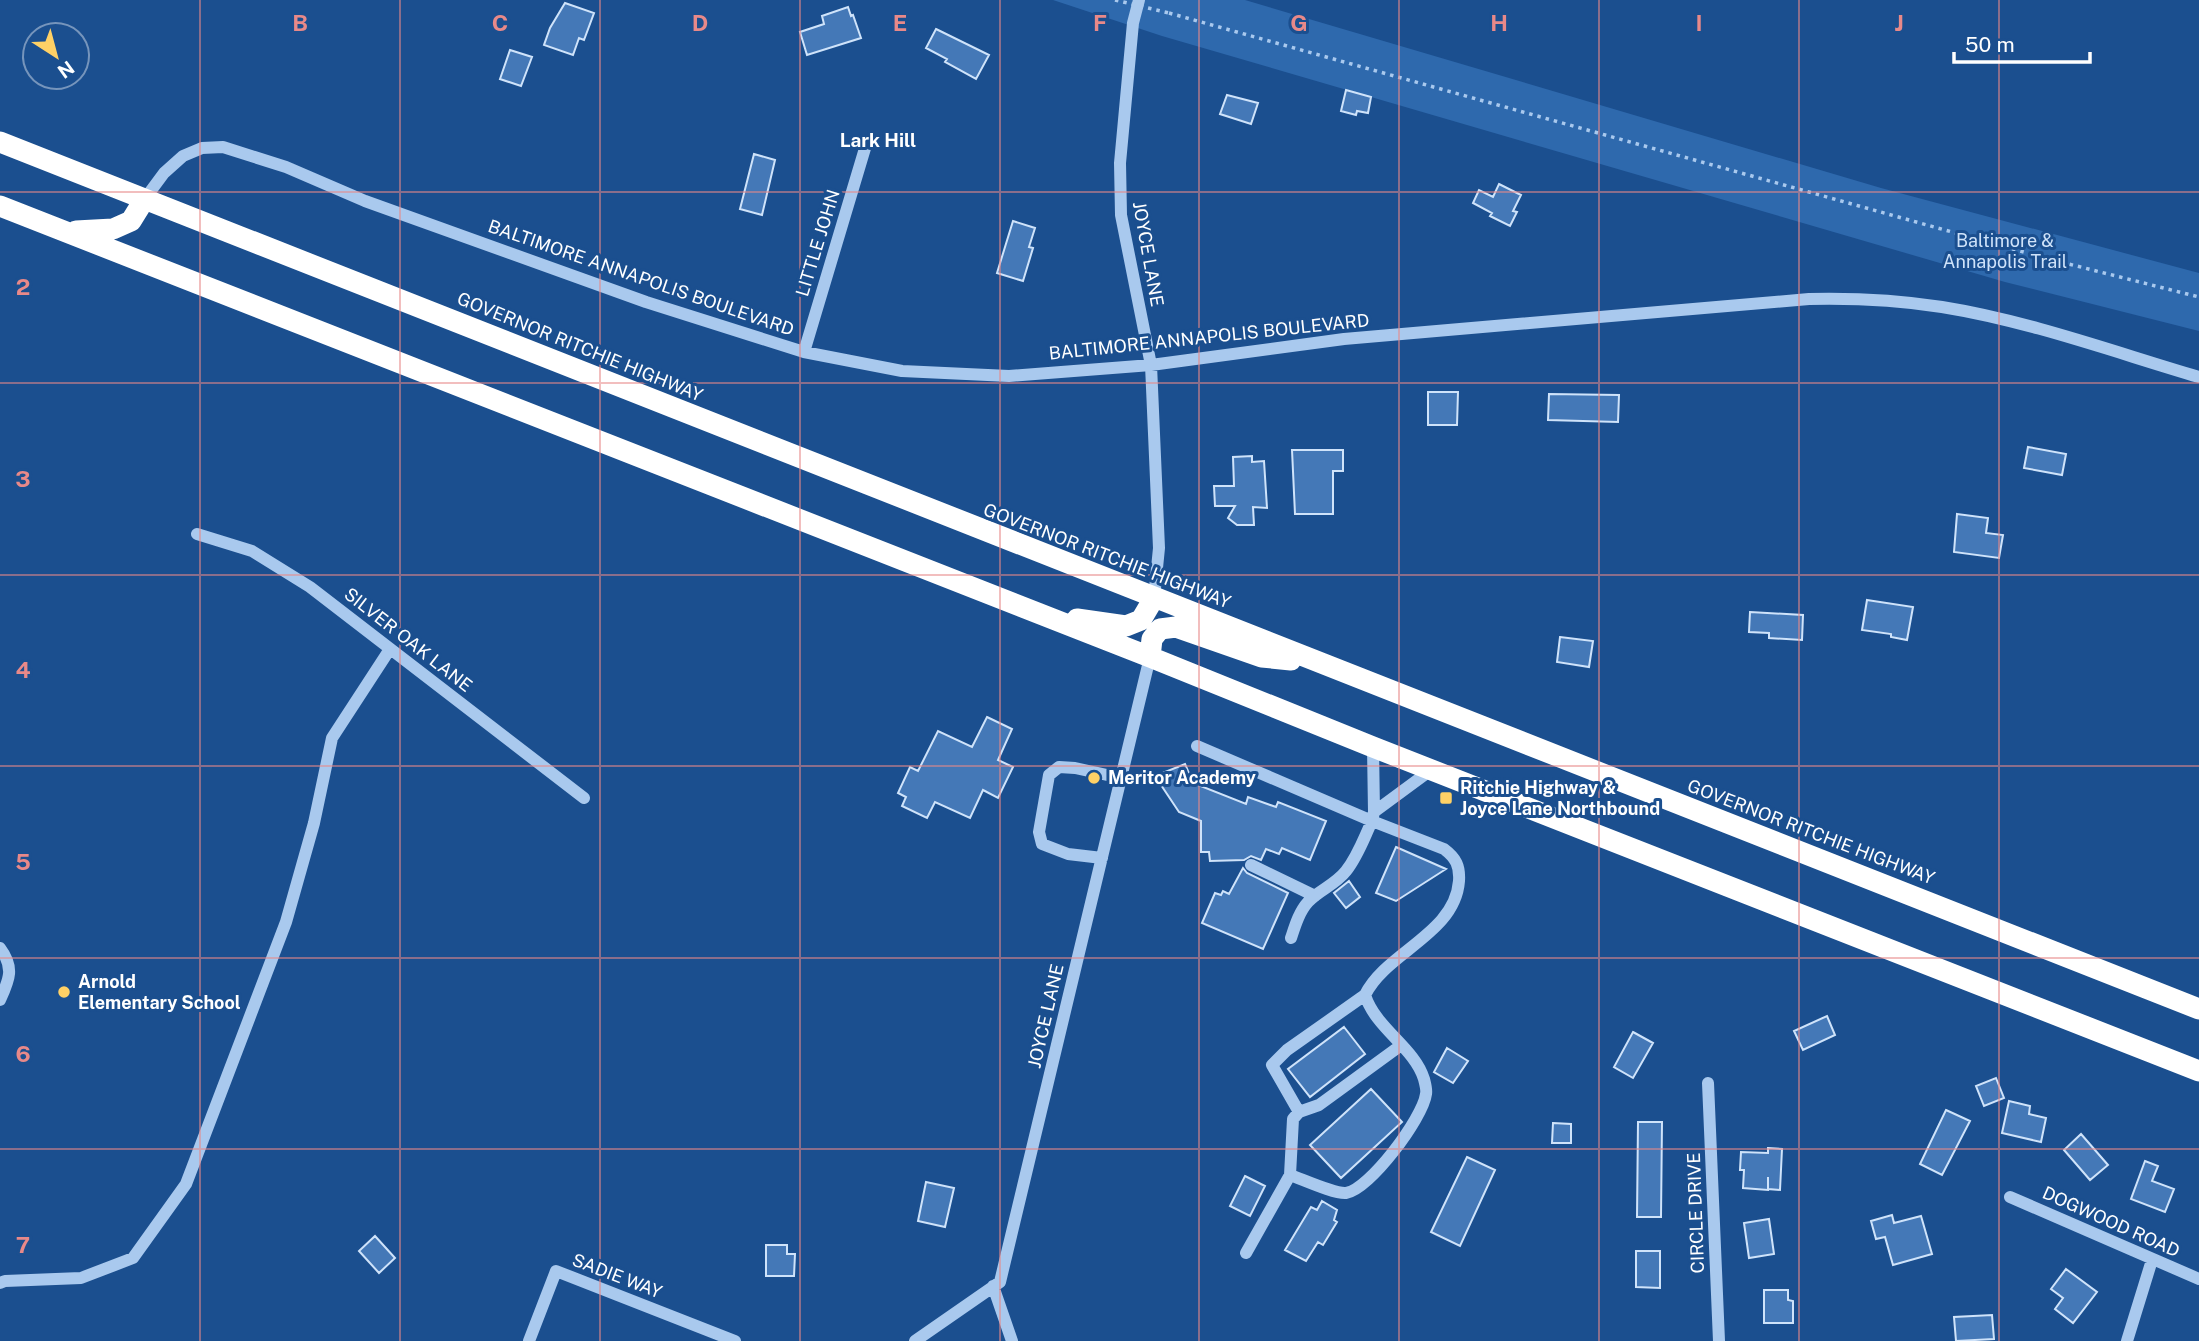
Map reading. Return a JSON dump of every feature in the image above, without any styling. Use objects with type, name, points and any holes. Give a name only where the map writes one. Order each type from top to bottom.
[{"type":"highway","name":"GOVERNOR RITCHIE HIGHWAY","points":[[0,142],[2199,1009]]},
{"type":"highway","points":[[66,231],[113,229],[131,221],[144,200]]},
{"type":"highway","points":[[0,206],[2199,1071]]},
{"type":"highway","points":[[1037,614],[1126,626],[1141,620],[1154,598]]},
{"type":"highway","points":[[1150,657],[1152,639],[1160,629],[1176,627],[1262,657],[1317,663]]},
{"type":"street","name":"JOYCE LANE","points":[[1139,0],[1133,23],[1121,150],[1121,215],[1151,365],[1159,548],[1154,598]]},
{"type":"street","name":"LITTLE JOHN","points":[[804,352],[866,145]]},
{"type":"street","name":"BALTIMORE ANNAPOLIS BOULEVARD","points":[[144,200],[164,173],[183,156],[202,148],[223,147],[286,167],[365,201],[646,302],[804,352],[902,371],[1009,376],[1151,365],[1345,339],[1795,300],[1864,298],[1942,307],[2015,323],[2199,377]]},
{"type":"street","name":"SILVER OAK LANE","points":[[197,534],[252,551],[310,587],[584,797]]},
{"type":"street","points":[[0,1283],[80,1278],[133,1258],[186,1184],[286,922],[314,823],[332,738],[390,649]]},
{"type":"street","name":"JOYCE LANE","points":[[993,1286],[1000,1282],[1150,657]]},
{"type":"street","points":[[1197,746],[1373,816],[1444,849],[1454,857],[1458,866],[1458,891],[1451,910],[1376,980],[1365,995],[1287,1050],[1272,1065],[1299,1112]]},
{"type":"street","points":[[1291,938],[1302,909],[1315,896],[1331,887],[1347,870],[1359,851],[1373,816],[1373,747]]},
{"type":"street","points":[[1102,858],[1068,854],[1042,844],[1039,832],[1049,775],[1059,767],[1121,778]]},
{"type":"street","points":[[1373,816],[1431,770]]},
{"type":"street","points":[[1251,865],[1315,896]]},
{"type":"street","points":[[0,948],[7,958],[10,978],[0,1000]]},
{"type":"street","points":[[1290,1174],[1344,1193],[1356,1189],[1371,1177],[1412,1125],[1427,1093],[1419,1068],[1374,1014],[1365,995]]},
{"type":"street","points":[[1246,1253],[1290,1174],[1293,1119],[1299,1112],[1319,1105],[1400,1046]]},
{"type":"street","name":"CIRCLE DRIVE","points":[[1708,1083],[1719,1341]]},
{"type":"street","name":"DOGWOOD ROAD","points":[[2010,1196],[2199,1279]]},
{"type":"street","points":[[2127,1341],[2152,1260]]},
{"type":"street","name":"SADIE WAY","points":[[529,1341],[556,1271],[735,1341]]},
{"type":"street","points":[[915,1341],[993,1286],[1012,1341]]},
{"type":"path","points":[[1115,0],[2045,258],[2199,297]]},
{"type":"green space","name":"Baltimore & Annapolis Trail","points":[[1053,0],[1245,0],[1881,188],[2199,273],[2199,331],[2005,282],[1162,36]]},
{"type":"building","points":[[565,3],[594,13],[584,40],[579,38],[573,55],[544,45],[550,28]]},
{"type":"building","points":[[848,7],[861,38],[807,55],[800,32],[824,24],[822,16]]},
{"type":"building","points":[[936,29],[989,55],[976,79],[926,48]]},
{"type":"building","points":[[510,50],[532,57],[521,86],[500,79]]},
{"type":"building","points":[[1346,90],[1371,97],[1368,113],[1357,111],[1356,115],[1341,111]]},
{"type":"building","points":[[1227,95],[1258,103],[1251,124],[1220,114]]},
{"type":"building","points":[[754,154],[775,160],[762,215],[740,209]]},
{"type":"building","points":[[1499,184],[1521,195],[1513,211],[1517,212],[1510,226],[1473,203],[1479,190],[1493,197]]},
{"type":"building","points":[[1013,221],[1035,228],[1029,247],[1033,248],[1023,281],[997,273]]},
{"type":"building","points":[[1428,392],[1458,392],[1457,425],[1428,425]]},
{"type":"building","points":[[1549,394],[1619,395],[1618,422],[1548,420]]},
{"type":"building","points":[[2028,447],[2066,454],[2062,475],[2024,468]]},
{"type":"building","points":[[1292,450],[1343,450],[1343,471],[1333,471],[1333,514],[1295,514]]},
{"type":"building","points":[[1252,456],[1252,462],[1264,461],[1267,508],[1253,507],[1254,525],[1237,525],[1228,518],[1235,506],[1215,506],[1214,486],[1234,486],[1233,457]]},
{"type":"building","points":[[1957,514],[1988,518],[1986,533],[2003,535],[1999,558],[1954,552]]},
{"type":"building","points":[[1867,600],[1913,607],[1907,640],[1891,637],[1891,634],[1862,630]]},
{"type":"building","points":[[1750,612],[1803,615],[1802,640],[1769,638],[1769,633],[1749,632]]},
{"type":"building","points":[[1560,637],[1593,641],[1589,667],[1557,662]]},
{"type":"building","points":[[987,717],[1012,729],[998,760],[1013,767],[998,798],[983,790],[970,818],[935,802],[927,818],[902,806],[906,797],[898,793],[910,767],[918,771],[938,731],[972,747]]},
{"type":"building","points":[[1185,764],[1193,783],[1246,804],[1248,797],[1276,807],[1278,802],[1326,821],[1310,860],[1282,848],[1279,854],[1266,849],[1261,860],[1251,856],[1244,860],[1210,861],[1209,852],[1201,852],[1201,821],[1179,812],[1155,776]]},
{"type":"building","points":[[1396,847],[1446,869],[1396,901],[1376,893]]},
{"type":"building","points":[[1243,868],[1247,873],[1288,893],[1263,949],[1202,923],[1215,893],[1221,895],[1223,891],[1229,894]]},
{"type":"building","points":[[1349,881],[1360,897],[1346,908],[1334,893]]},
{"type":"building","points":[[1827,1016],[1835,1035],[1803,1050],[1794,1031]]},
{"type":"building","points":[[1344,1027],[1365,1054],[1310,1097],[1288,1069]]},
{"type":"building","points":[[1633,1032],[1653,1043],[1633,1078],[1614,1067]]},
{"type":"building","points":[[1447,1048],[1468,1061],[1453,1083],[1434,1072]]},
{"type":"building","points":[[1996,1078],[2004,1098],[1984,1106],[1976,1086]]},
{"type":"building","points":[[1371,1089],[1402,1122],[1341,1178],[1310,1145]]},
{"type":"building","points":[[2009,1101],[2030,1106],[2029,1114],[2046,1118],[2041,1142],[2002,1133]]},
{"type":"building","points":[[1946,1110],[1970,1121],[1942,1175],[1920,1164]]},
{"type":"building","points":[[1638,1122],[1662,1122],[1661,1217],[1637,1217]]},
{"type":"building","points":[[1553,1123],[1571,1124],[1571,1143],[1552,1143]]},
{"type":"building","points":[[2081,1134],[2108,1165],[2090,1180],[2064,1150]]},
{"type":"building","points":[[1768,1148],[1782,1149],[1780,1190],[1743,1188],[1741,1152],[1768,1153]]},
{"type":"building","points":[[1467,1157],[1495,1170],[1460,1246],[1431,1232]]},
{"type":"building","points":[[2145,1161],[2158,1166],[2152,1181],[2174,1189],[2165,1212],[2131,1199]]},
{"type":"building","points":[[1245,1176],[1265,1186],[1250,1216],[1230,1206]]},
{"type":"building","points":[[926,1182],[954,1188],[945,1227],[918,1221]]},
{"type":"building","points":[[1322,1201],[1337,1210],[1334,1220],[1337,1222],[1323,1245],[1318,1242],[1306,1261],[1285,1250],[1311,1207],[1317,1210]]},
{"type":"building","points":[[1892,1215],[1894,1223],[1921,1216],[1932,1254],[1893,1265],[1885,1237],[1876,1239],[1871,1221]]},
{"type":"building","points":[[1769,1219],[1774,1254],[1749,1258],[1744,1223]]},
{"type":"building","points":[[375,1236],[395,1258],[379,1273],[359,1251]]},
{"type":"building","points":[[766,1245],[787,1245],[787,1254],[795,1254],[794,1276],[766,1276]]},
{"type":"building","points":[[1636,1251],[1660,1251],[1660,1288],[1636,1287]]},
{"type":"building","points":[[2066,1269],[2097,1292],[2073,1323],[2055,1309],[2063,1298],[2051,1289]]},
{"type":"building","points":[[1764,1290],[1788,1290],[1788,1300],[1793,1301],[1793,1323],[1764,1323]]},
{"type":"building","points":[[1992,1315],[1994,1339],[1956,1341],[1954,1317]]},
{"type":"place","name":"Meritor Academy","points":[[1094,778]]},
{"type":"place","name":"Ritchie Highway & Joyce Lane Northbound","points":[[1446,798]]},
{"type":"place","name":"Arnold Elementary School","points":[[64,992]]},
{"type":"district","name":"Lark Hill","points":[[878,140]]}]
